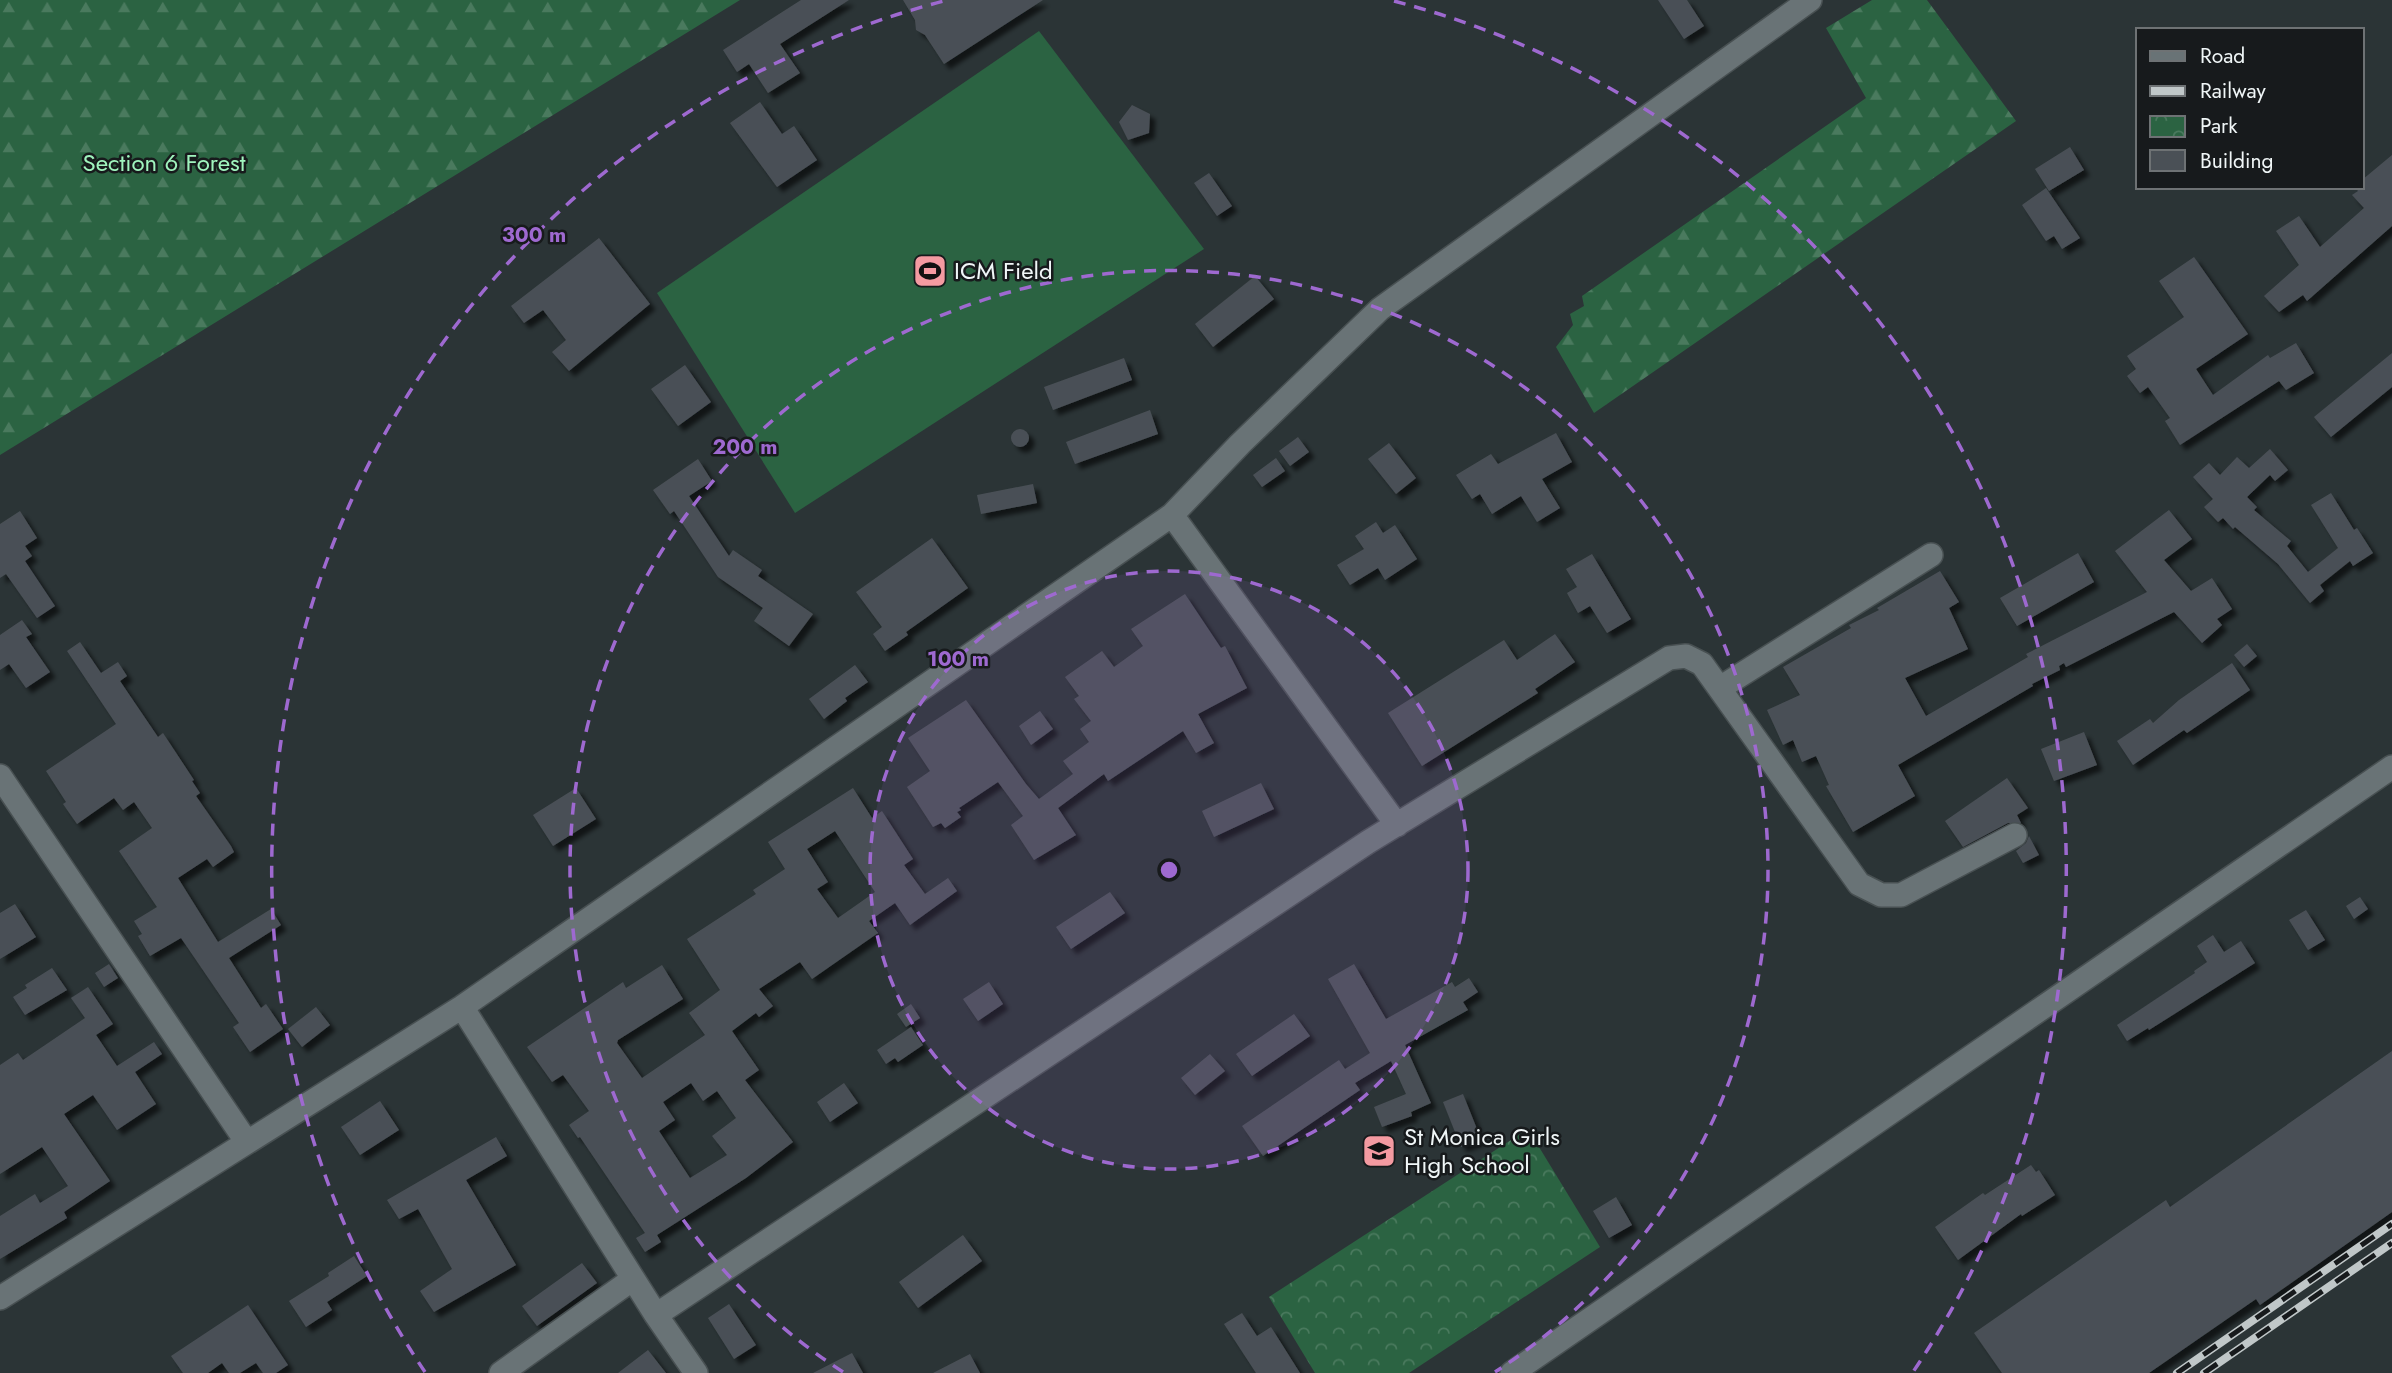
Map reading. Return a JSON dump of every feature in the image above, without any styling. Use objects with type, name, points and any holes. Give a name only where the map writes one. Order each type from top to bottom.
[{"type":"street","points":[[0,1298],[462,1007],[1172,515],[1240,443],[1380,309],[1810,0]]},
{"type":"street","points":[[1172,515],[1397,825]]},
{"type":"street","points":[[1720,688],[1931,555]]},
{"type":"street","points":[[656,1315],[1345,857],[1669,658],[1686,656],[1702,664],[1859,884],[1881,895],[1901,895],[2015,835]]},
{"type":"street","points":[[1512,1373],[2392,767]]},
{"type":"street","points":[[0,776],[246,1141]]},
{"type":"street","points":[[462,1007],[656,1315],[696,1373]]},
{"type":"street","points":[[501,1373],[634,1279]]},
{"type":"green space","name":"Section 6 Forest","points":[[0,0],[740,0],[0,455]]},
{"type":"green space","points":[[1872,0],[1927,0],[2016,121],[1594,413],[1556,347],[1573,325],[1570,314],[1584,306],[1582,296],[1866,98],[1826,28]]},
{"type":"green space","name":"ICM Field","points":[[1039,31],[1204,249],[795,513],[657,293]]},
{"type":"green space","points":[[1528,1129],[1600,1247],[1409,1373],[1315,1373],[1269,1297]]},
{"type":"building","points":[[801,0],[849,0],[780,44],[800,73],[768,93],[749,64],[737,72],[723,50]]},
{"type":"building","points":[[903,0],[1043,0],[944,64],[925,35],[916,30],[915,20]]},
{"type":"building","points":[[1658,0],[1687,0],[1704,26],[1684,39]]},
{"type":"building","points":[[760,102],[782,134],[794,126],[817,160],[777,187],[730,123]]},
{"type":"building","points":[[1132,105],[1150,114],[1149,133],[1128,140],[1119,122]]},
{"type":"building","points":[[2070,147],[2084,170],[2049,191],[2035,169]]},
{"type":"building","points":[[2392,155],[2392,226],[2307,301],[2303,295],[2279,312],[2264,296],[2299,265],[2276,231],[2299,216],[2320,247],[2364,208],[2352,195],[2358,191],[2356,189],[2364,189],[2364,178]]},
{"type":"building","points":[[1209,173],[1232,206],[1217,216],[1194,183]]},
{"type":"building","points":[[2046,188],[2080,238],[2062,249],[2054,236],[2046,241],[2022,205]]},
{"type":"building","points":[[599,238],[650,304],[569,371],[552,352],[566,340],[543,310],[524,323],[511,306]]},
{"type":"building","points":[[2194,257],[2248,334],[2196,369],[2213,395],[2268,355],[2270,358],[2296,343],[2314,373],[2286,390],[2279,381],[2180,445],[2165,421],[2170,418],[2148,387],[2140,393],[2127,376],[2136,369],[2127,356],[2184,317],[2159,281]]},
{"type":"building","points":[[1255,276],[1274,299],[1213,347],[1195,324]]},
{"type":"building","points":[[2392,353],[2392,387],[2331,437],[2314,417]]},
{"type":"building","points":[[1124,358],[1132,380],[1053,410],[1044,387]]},
{"type":"building","points":[[685,365],[711,402],[678,426],[651,389]]},
{"type":"building","points":[[1150,410],[1158,434],[1075,464],[1066,442]]},
{"type":"building","points":[[1020,429],[1026,432],[1029,438],[1026,444],[1020,447],[1014,444],[1011,438],[1014,432]]},
{"type":"building","points":[[1556,433],[1572,462],[1542,479],[1560,508],[1537,522],[1521,496],[1492,514],[1480,494],[1472,499],[1456,475],[1491,454],[1498,464]]},
{"type":"building","points":[[1298,437],[1309,452],[1290,466],[1279,451]]},
{"type":"building","points":[[1389,443],[1416,478],[1396,494],[1368,459]]},
{"type":"building","points":[[2270,449],[2288,470],[2275,481],[2270,475],[2247,497],[2257,507],[2254,510],[2291,541],[2287,546],[2308,572],[2338,548],[2311,505],[2331,493],[2354,530],[2357,528],[2373,553],[2353,566],[2350,561],[2320,585],[2324,591],[2310,603],[2278,564],[2223,518],[2218,522],[2204,507],[2213,499],[2193,477],[2209,463],[2220,475],[2237,457],[2249,468]]},
{"type":"building","points":[[1276,458],[1285,471],[1262,487],[1253,475]]},
{"type":"building","points":[[698,459],[712,481],[689,496],[729,556],[733,550],[762,570],[758,576],[813,614],[789,646],[754,621],[763,608],[718,577],[674,511],[670,514],[653,490]]},
{"type":"building","points":[[1033,484],[1037,503],[981,514],[977,495]]},
{"type":"building","points":[[2169,510],[2192,539],[2164,560],[2191,591],[2212,578],[2232,609],[2217,619],[2222,625],[2202,643],[2174,612],[2066,667],[2064,663],[2059,666],[2060,670],[1898,765],[1915,796],[1853,832],[1826,786],[1829,785],[1816,756],[1802,762],[1793,740],[1783,745],[1767,710],[1800,695],[1783,667],[1851,628],[1849,625],[1879,610],[1877,608],[1940,571],[1959,602],[1949,608],[1968,649],[1905,678],[1926,716],[2028,657],[2026,654],[2147,592],[2115,551]]},
{"type":"building","points":[[20,511],[37,538],[25,546],[32,556],[25,561],[55,606],[37,618],[6,574],[0,578],[0,524]]},
{"type":"building","points":[[1376,522],[1383,533],[1395,525],[1417,559],[1385,580],[1378,568],[1350,585],[1337,565],[1364,549],[1355,536]]},
{"type":"building","points":[[932,538],[968,588],[906,632],[908,635],[885,651],[873,634],[882,627],[856,592]]},
{"type":"building","points":[[2078,553],[2094,582],[2017,626],[2000,598]]},
{"type":"building","points":[[1592,554],[1631,619],[1607,633],[1590,606],[1578,613],[1567,593],[1577,587],[1566,569]]},
{"type":"building","points":[[1185,594],[1221,648],[1225,646],[1247,688],[1198,714],[1214,743],[1196,753],[1183,731],[1108,781],[1104,774],[1058,808],[1076,835],[1034,860],[1011,825],[1023,816],[998,782],[959,808],[961,810],[957,812],[961,817],[945,828],[941,823],[933,827],[907,787],[930,771],[908,738],[966,700],[1039,799],[1073,774],[1063,761],[1089,742],[1080,729],[1091,721],[1074,699],[1079,696],[1065,677],[1102,651],[1114,667],[1143,646],[1131,629]]},
{"type":"building","points":[[22,620],[32,634],[26,637],[50,672],[26,688],[9,664],[0,670],[0,635]]},
{"type":"building","points":[[1555,634],[1575,662],[1535,689],[1538,693],[1422,766],[1388,713],[1504,640],[1517,660]]},
{"type":"building","points":[[80,642],[101,673],[118,662],[127,676],[120,681],[158,737],[163,733],[194,780],[192,781],[200,793],[196,796],[234,852],[213,867],[207,859],[178,878],[218,942],[271,909],[281,925],[229,958],[261,1008],[266,1004],[283,1029],[250,1052],[233,1027],[239,1023],[181,938],[150,956],[138,936],[142,934],[134,921],[157,907],[119,851],[152,828],[134,802],[123,810],[114,798],[77,824],[46,771],[116,724],[67,651]]},
{"type":"building","points":[[2247,644],[2257,656],[2244,667],[2234,655]]},
{"type":"building","points":[[2232,663],[2250,690],[2187,733],[2184,730],[2133,765],[2117,741],[2150,719],[2153,723],[2179,700]]},
{"type":"building","points":[[855,665],[868,682],[845,698],[847,701],[824,719],[809,699]]},
{"type":"building","points":[[1040,711],[1053,729],[1031,745],[1019,726]]},
{"type":"building","points":[[2084,732],[2097,765],[2054,781],[2041,749]]},
{"type":"building","points":[[2007,778],[2028,808],[2017,815],[2021,823],[2008,823],[1963,847],[1945,821]]},
{"type":"building","points":[[1261,783],[1274,809],[1214,837],[1202,811]]},
{"type":"building","points":[[576,788],[596,819],[553,846],[533,815]]},
{"type":"building","points":[[853,788],[872,818],[882,811],[913,859],[904,865],[925,894],[948,878],[957,891],[910,925],[895,903],[869,921],[878,933],[812,979],[800,962],[759,989],[773,1006],[759,1017],[756,1013],[732,1031],[759,1070],[745,1080],[793,1142],[746,1178],[657,1235],[661,1242],[645,1252],[636,1238],[645,1233],[569,1125],[589,1111],[563,1075],[552,1082],[527,1047],[623,982],[626,988],[662,965],[683,999],[617,1043],[642,1078],[705,1035],[689,1013],[720,990],[687,939],[756,894],[753,890],[785,869],[768,842]],"holes":[[[835,831],[875,892],[838,918],[817,889],[828,882],[807,849]],[[691,1083],[703,1101],[717,1091],[736,1118],[712,1136],[727,1155],[690,1178],[659,1131],[675,1120],[663,1102]]]},
{"type":"building","points":[[2029,836],[2039,855],[2023,863],[2016,851],[2026,843]]},
{"type":"building","points":[[1110,892],[1125,913],[1071,949],[1056,927]]},
{"type":"building","points":[[2360,897],[2368,909],[2354,919],[2346,906]]},
{"type":"building","points":[[15,904],[36,937],[0,959],[0,913]]},
{"type":"building","points":[[2306,910],[2325,940],[2308,950],[2289,920]]},
{"type":"building","points":[[2213,935],[2224,952],[2241,941],[2255,963],[2127,1041],[2117,1025],[2195,973],[2194,971],[2207,962],[2197,946]]},
{"type":"building","points":[[109,964],[118,978],[104,987],[95,973]]},
{"type":"building","points":[[1354,964],[1386,1019],[1452,982],[1455,987],[1469,978],[1478,992],[1463,1002],[1468,1010],[1405,1045],[1431,1103],[1411,1112],[1412,1116],[1382,1127],[1374,1107],[1406,1094],[1391,1061],[1355,1083],[1360,1090],[1263,1156],[1242,1126],[1339,1060],[1345,1069],[1370,1053],[1328,979]]},
{"type":"building","points":[[52,968],[67,990],[25,1015],[13,997],[27,988],[25,985]]},
{"type":"building","points":[[989,982],[1003,1004],[978,1021],[963,999]]},
{"type":"building","points":[[88,987],[113,1024],[96,1035],[117,1066],[154,1042],[162,1054],[135,1072],[156,1104],[117,1130],[93,1095],[64,1114],[110,1181],[64,1212],[67,1218],[0,1259],[0,1216],[35,1194],[40,1203],[68,1186],[42,1147],[0,1174],[0,1065],[18,1053],[23,1060],[85,1018],[71,998]]},
{"type":"building","points":[[911,1004],[920,1018],[906,1027],[897,1014]]},
{"type":"building","points":[[316,1007],[330,1025],[302,1047],[288,1029]]},
{"type":"building","points":[[1294,1014],[1310,1036],[1252,1076],[1236,1054]]},
{"type":"building","points":[[911,1027],[923,1045],[898,1062],[895,1058],[886,1064],[877,1050]]},
{"type":"building","points":[[2392,1051],[2392,1212],[2260,1305],[2256,1299],[2149,1373],[2002,1373],[1974,1333],[2166,1200],[2170,1207]]},
{"type":"building","points":[[1210,1054],[1225,1071],[1195,1095],[1181,1078]]},
{"type":"building","points":[[844,1083],[858,1103],[830,1122],[817,1102]]},
{"type":"building","points":[[1463,1094],[1481,1139],[1461,1147],[1443,1102]]},
{"type":"building","points":[[380,1101],[399,1130],[360,1155],[341,1127]]},
{"type":"building","points":[[496,1137],[507,1156],[466,1180],[516,1265],[434,1312],[420,1291],[452,1269],[418,1209],[399,1219],[387,1200]]},
{"type":"building","points":[[2031,1165],[2036,1172],[2039,1170],[2055,1195],[2022,1216],[2021,1214],[1958,1260],[1935,1227],[1983,1193],[1985,1195]]},
{"type":"building","points":[[1616,1197],[1632,1225],[1609,1238],[1593,1211]]},
{"type":"building","points":[[963,1235],[982,1261],[918,1308],[899,1282]]},
{"type":"building","points":[[354,1256],[367,1276],[327,1302],[332,1310],[306,1327],[289,1301],[329,1276],[328,1273]]},
{"type":"building","points":[[582,1263],[597,1283],[537,1326],[522,1306]]},
{"type":"building","points":[[729,1304],[756,1345],[734,1359],[708,1318]]},
{"type":"building","points":[[248,1305],[288,1365],[276,1373],[263,1373],[256,1363],[240,1373],[229,1373],[222,1363],[208,1373],[183,1373],[171,1356]]},
{"type":"building","points":[[1242,1313],[1257,1336],[1271,1327],[1300,1373],[1256,1373],[1224,1324]]},
{"type":"building","points":[[648,1350],[666,1373],[618,1373]]},
{"type":"building","points":[[852,1353],[863,1373],[813,1373]]},
{"type":"building","points":[[970,1354],[980,1373],[933,1373]]},
{"type":"railway","points":[[2177,1373],[2392,1224]]},
{"type":"railway","points":[[2204,1373],[2392,1243]]},
{"type":"place","name":"ICM Field","points":[[930,271]]},
{"type":"place","name":"St Monica Girls High School","points":[[1379,1151]]}]
